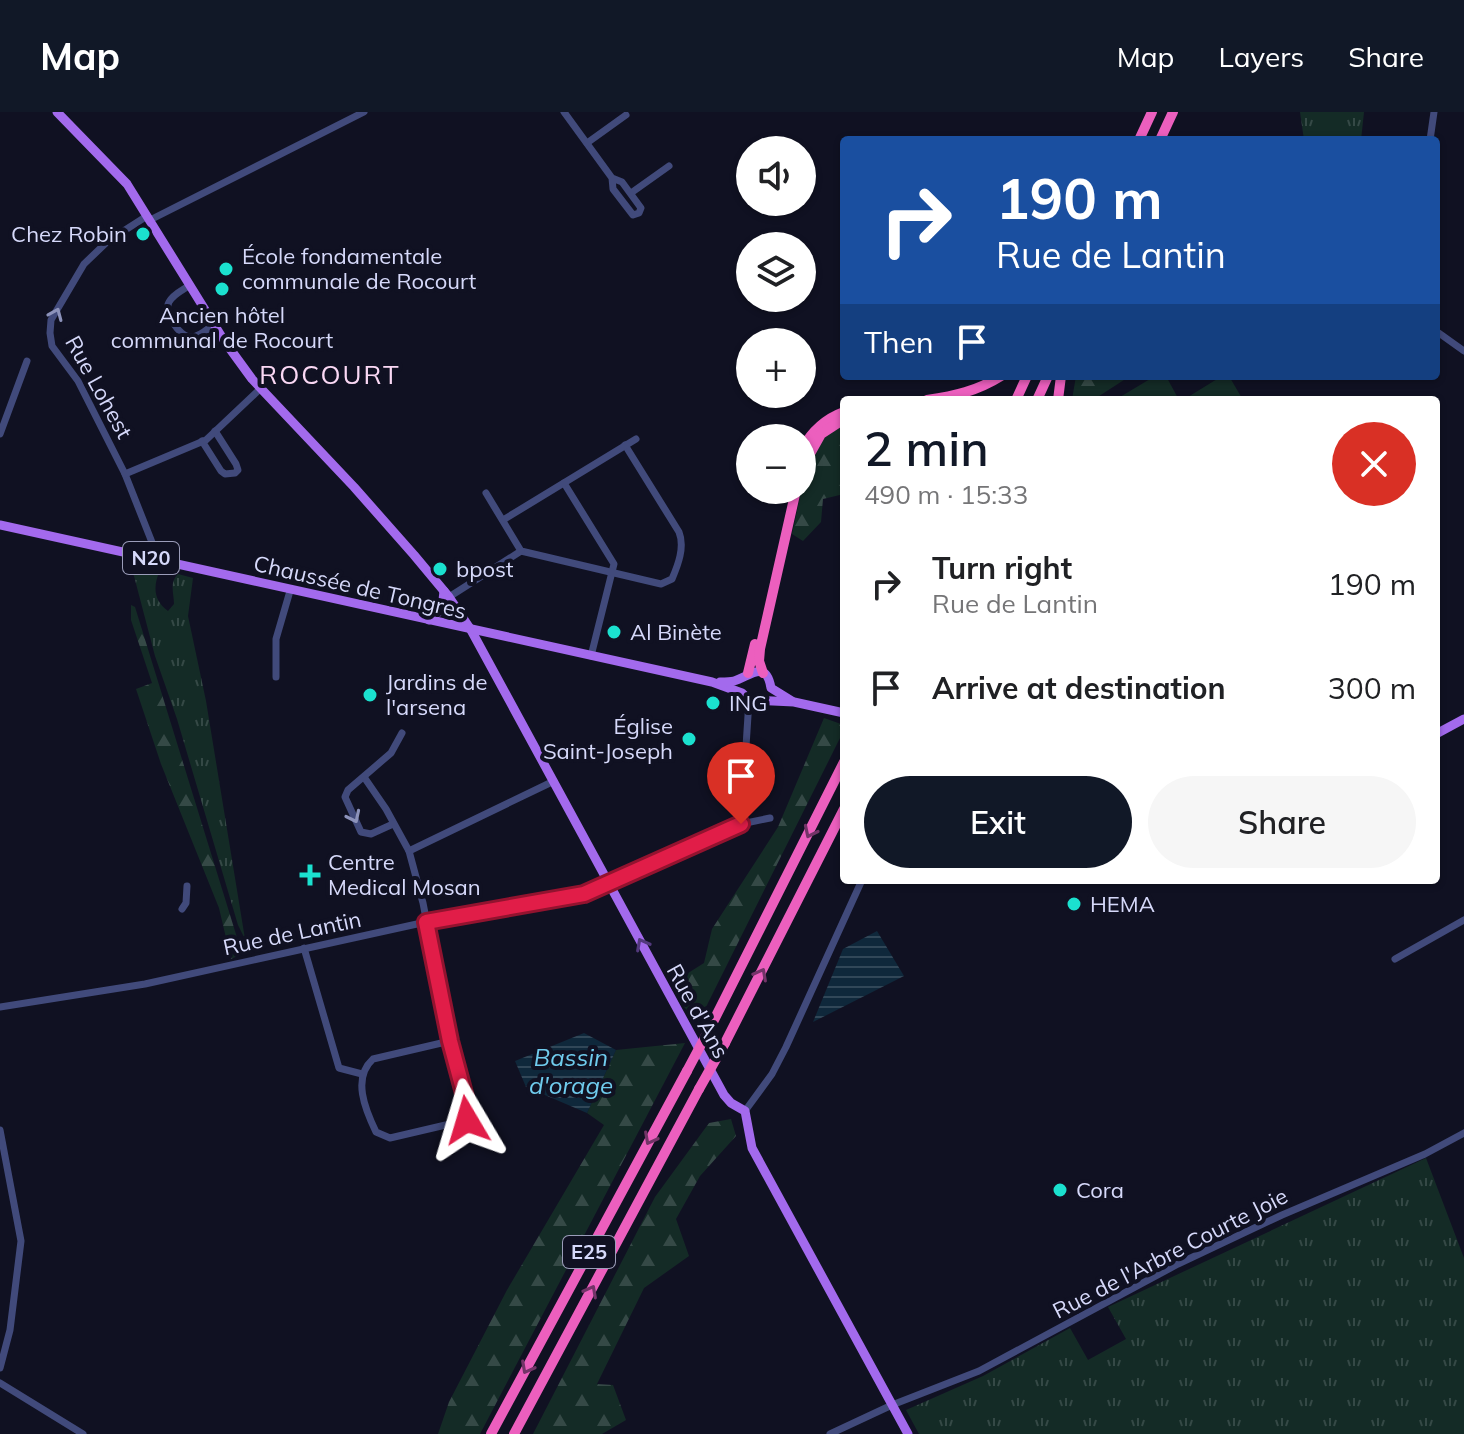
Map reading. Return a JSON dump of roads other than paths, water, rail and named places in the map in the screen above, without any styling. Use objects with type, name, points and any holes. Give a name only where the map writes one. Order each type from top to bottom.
[{"type":"highway","points":[[1141,136],[1152,112]]},
{"type":"highway","points":[[1162,136],[1173,112]]},
{"type":"highway","points":[[958,396],[978,390],[994,380]]},
{"type":"highway","points":[[816,429],[840,414]]},
{"type":"highway","points":[[816,443],[821,434],[840,422]]},
{"type":"highway","points":[[747,674],[786,504]]},
{"type":"highway","points":[[763,673],[759,661],[760,649],[793,504]]},
{"type":"highway","name":"E25","points":[[491,1434],[711,1026],[840,770]]},
{"type":"highway","name":"E25","points":[[514,1434],[725,1043],[840,817]]},
{"type":"main road","name":"Rue d'Ans","points":[[57,112],[114,168],[243,368],[354,487],[446,594],[471,630],[724,1095],[745,1111]]},
{"type":"main road","name":"Chaussée de Tongres","points":[[0,525],[712,682],[746,697],[794,702],[840,712]]},
{"type":"main road","points":[[429,620],[442,609],[446,594]]},
{"type":"main road","points":[[482,649],[496,636]]},
{"type":"main road","points":[[763,673],[770,680],[771,688],[764,699]]},
{"type":"main road","name":"Chaussée de Tongres","points":[[712,682],[734,681],[747,674],[763,673]]},
{"type":"main road","points":[[746,697],[741,683],[747,674]]},
{"type":"main road","name":"Chaussée de Tongres","points":[[771,688],[794,702]]},
{"type":"main road","points":[[1440,732],[1464,719]]},
{"type":"main road","points":[[745,1111],[752,1148],[908,1434]]},
{"type":"street","name":"Rue Lohest","points":[[159,560],[125,474],[78,381],[52,346],[51,320],[84,264],[108,241],[364,112]]},
{"type":"street","points":[[564,112],[612,178],[613,189],[633,215],[639,213],[641,208],[631,193],[622,182],[612,178]]},
{"type":"street","points":[[1431,136],[1434,112]]},
{"type":"street","points":[[587,143],[626,115]]},
{"type":"street","points":[[631,193],[669,166]]},
{"type":"street","points":[[190,285],[171,298],[167,312],[180,333],[187,337],[196,336],[214,324]]},
{"type":"street","points":[[1440,334],[1464,351]]},
{"type":"street","points":[[0,434],[27,361]]},
{"type":"street","points":[[125,474],[202,441],[261,388]]},
{"type":"street","points":[[202,441],[221,471],[225,474],[235,473],[238,470],[236,464],[215,431]]},
{"type":"street","points":[[503,520],[636,439]]},
{"type":"street","points":[[446,594],[521,551],[661,584],[672,579],[683,541],[625,445]]},
{"type":"street","points":[[564,483],[614,564],[591,656]]},
{"type":"street","points":[[486,493],[521,551]]},
{"type":"street","points":[[276,677],[276,639],[290,591]]},
{"type":"street","points":[[741,824],[746,697]]},
{"type":"street","points":[[393,824],[371,834],[361,832],[345,797],[348,790],[391,753],[402,733]]},
{"type":"street","points":[[364,777],[409,851],[450,1041],[469,1112],[467,1120],[390,1138],[376,1132],[368,1115],[361,1083],[364,1067],[373,1059],[450,1041]]},
{"type":"street","points":[[409,851],[554,781]]},
{"type":"street","name":"Rue de Lantin","points":[[0,1007],[145,984],[426,922],[584,894],[741,824],[770,818]]},
{"type":"street","points":[[745,1111],[772,1074],[786,1047],[860,884]]},
{"type":"street","points":[[182,909],[186,903],[187,886]]},
{"type":"street","points":[[1395,959],[1464,920]]},
{"type":"street","points":[[304,948],[339,1068],[362,1074]]},
{"type":"street","points":[[0,1130],[21,1241],[10,1330],[0,1368]]},
{"type":"street","name":"Rue de l'Arbre Courte Joie","points":[[830,1434],[892,1405],[979,1371],[1178,1264],[1282,1215],[1425,1154],[1464,1133]]},
{"type":"street","points":[[0,1383],[83,1434]]},
{"type":"water","points":[[877,931],[904,976],[813,1022],[843,949]]},
{"type":"water","name":"Bassin d'orage","points":[[584,1033],[616,1050],[587,1113],[526,1087],[515,1061]]},
{"type":"place","name":"Chez Robin","points":[[143,234]]},
{"type":"place","name":"École fondamentale communale de Rocourt","points":[[226,269]]},
{"type":"place","name":"Ancien hôtel communal de Rocourt","points":[[222,289]]},
{"type":"place","name":"bpost","points":[[440,569]]},
{"type":"place","name":"Al Binète","points":[[614,632]]},
{"type":"place","name":"Jardins de l'arsena","points":[[370,695]]},
{"type":"place","name":"ING","points":[[713,703]]},
{"type":"place","name":"Église Saint-Joseph","points":[[689,739]]},
{"type":"place","name":"Centre Medical Mosan","points":[[310,875]]},
{"type":"place","name":"HEMA","points":[[1074,904]]},
{"type":"place","name":"Cora","points":[[1060,1190]]},
{"type":"district","name":"ROCOURT","points":[[330,375]]}]
